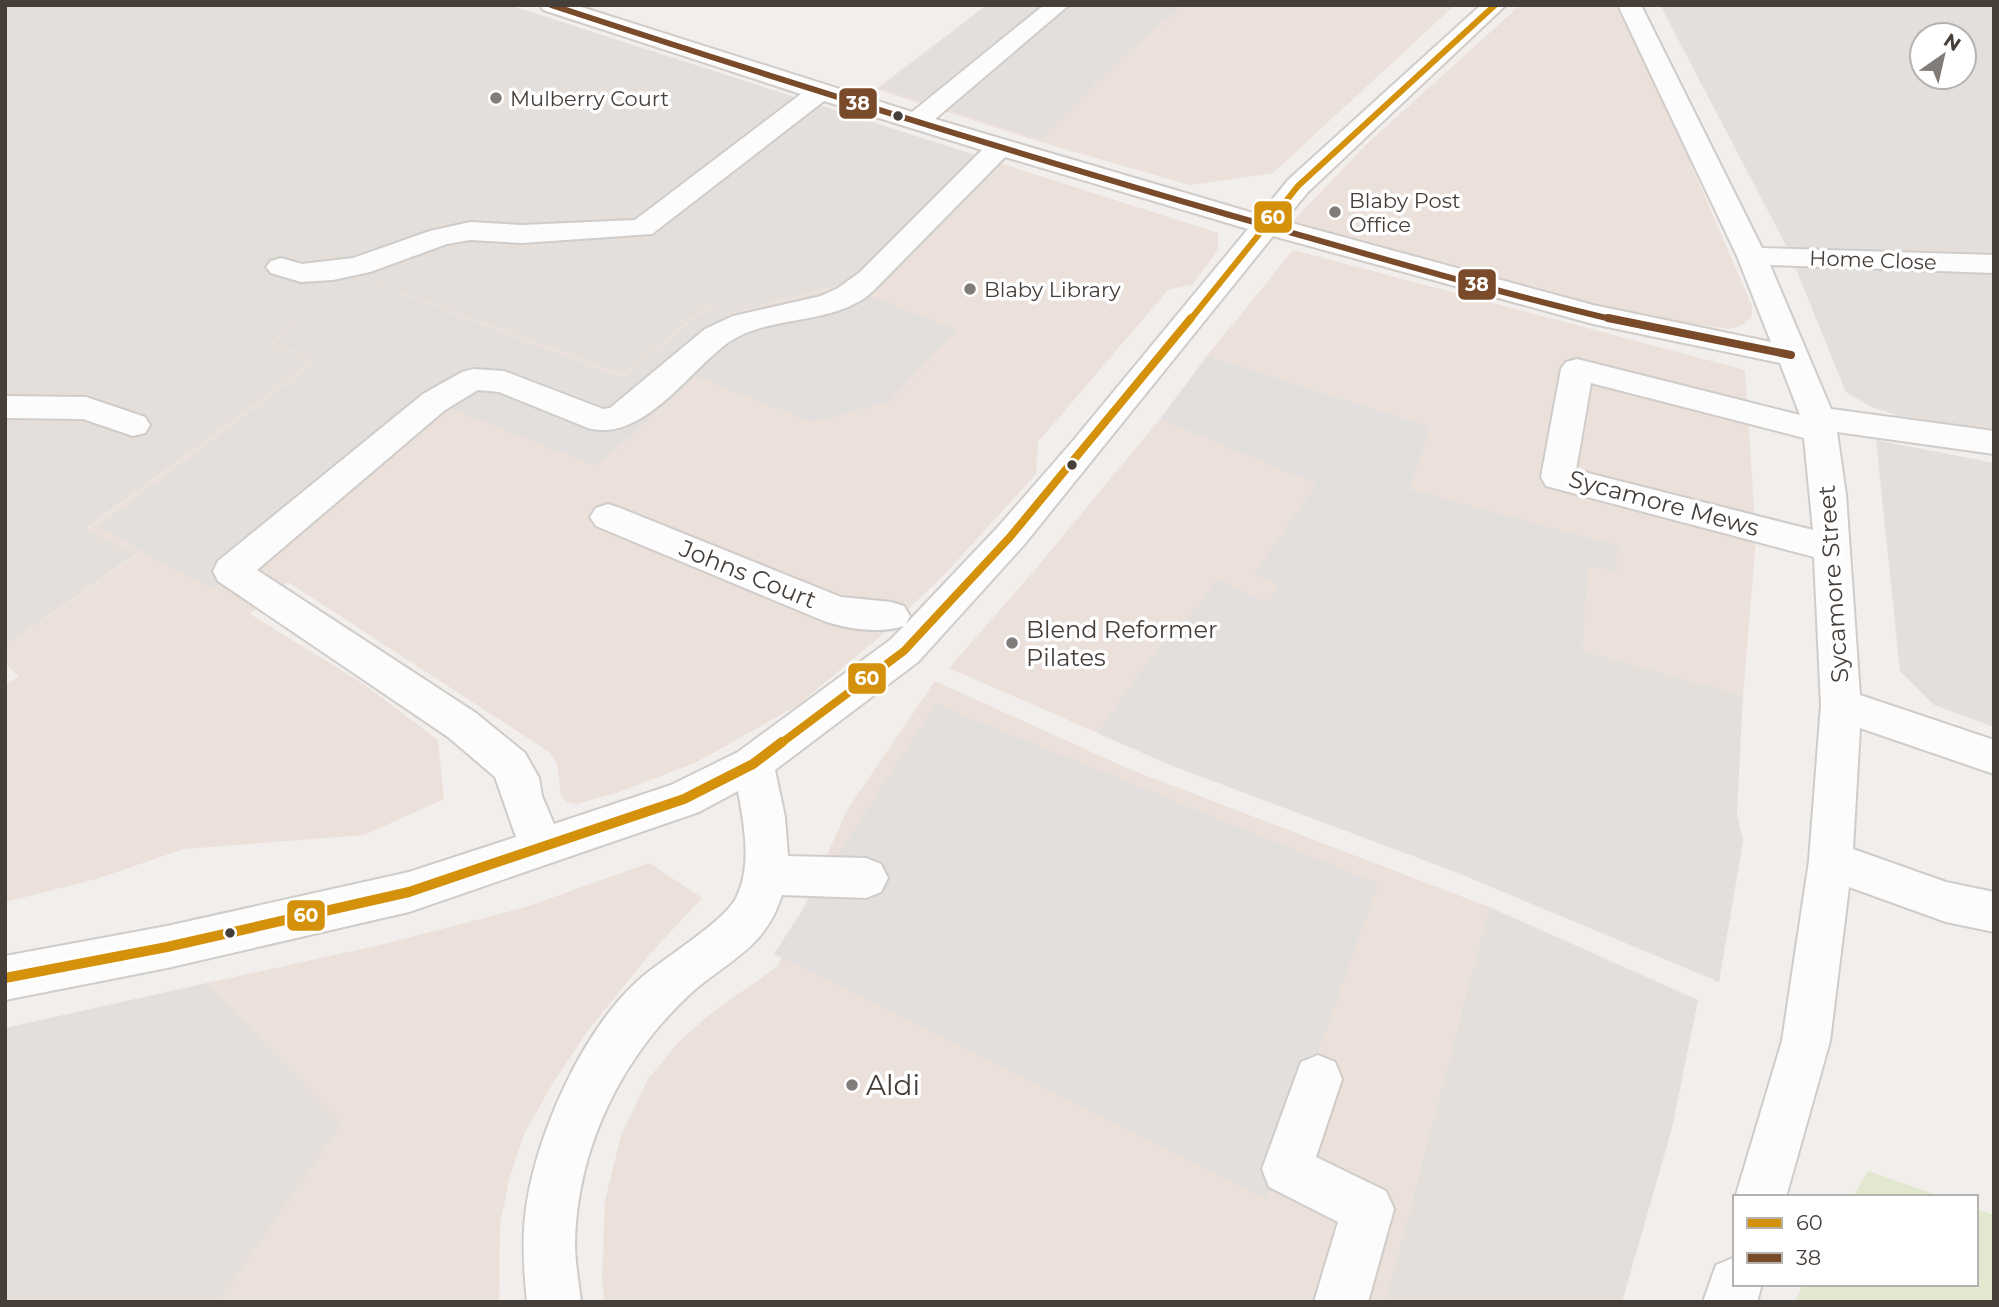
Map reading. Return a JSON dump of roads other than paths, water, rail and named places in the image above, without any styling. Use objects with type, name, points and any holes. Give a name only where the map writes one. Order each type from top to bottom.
[{"type":"street","points":[[551,5],[916,122],[1441,276],[1598,315],[1791,355]]},
{"type":"street","points":[[916,122],[1058,5]]},
{"type":"street","points":[[5,978],[167,947],[409,892],[684,799],[753,764],[904,650],[1018,528],[1216,290],[1298,186],[1495,5]]},
{"type":"street","name":"Sycamore Street","points":[[1629,5],[1752,256],[1819,424],[1829,495],[1841,705],[1831,861],[1805,1041],[1761,1195]]},
{"type":"street","points":[[281,267],[301,273],[333,271],[360,265],[440,237],[470,231],[648,237],[821,91]]},
{"type":"street","points":[[541,846],[521,796],[518,778],[510,765],[462,725],[231,571],[434,402],[473,379],[504,382],[600,420],[615,419],[626,414],[716,336],[744,323],[830,303],[849,295],[869,279],[1000,147]]},
{"type":"street","name":"Home Close","points":[[1752,256],[1994,264]]},
{"type":"street","name":"Sycamore Mews","points":[[1819,424],[1577,369],[1558,477],[1832,548]]},
{"type":"street","points":[[5,407],[86,408],[133,425]]},
{"type":"street","points":[[1819,424],[1994,443]]},
{"type":"street","name":"Johns Court","points":[[608,517],[837,611],[891,616]]},
{"type":"street","points":[[1841,705],[1994,757]]},
{"type":"street","points":[[554,1302],[550,1231],[556,1181],[575,1121],[606,1062],[640,1010],[684,970],[730,938],[755,908],[766,875],[764,812],[753,764]]},
{"type":"street","points":[[1831,861],[1946,902],[1994,912]]},
{"type":"street","points":[[766,875],[866,878]]},
{"type":"street","points":[[1318,1080],[1287,1169],[1368,1209],[1341,1302]]},
{"type":"place","name":"Mulberry Court","points":[[496,98]]},
{"type":"place","name":"Blaby Post Office","points":[[1335,212]]},
{"type":"place","name":"Blaby Library","points":[[970,289]]},
{"type":"place","name":"Blend Reformer Pilates","points":[[1012,643]]},
{"type":"place","name":"Aldi","points":[[852,1085]]}]
